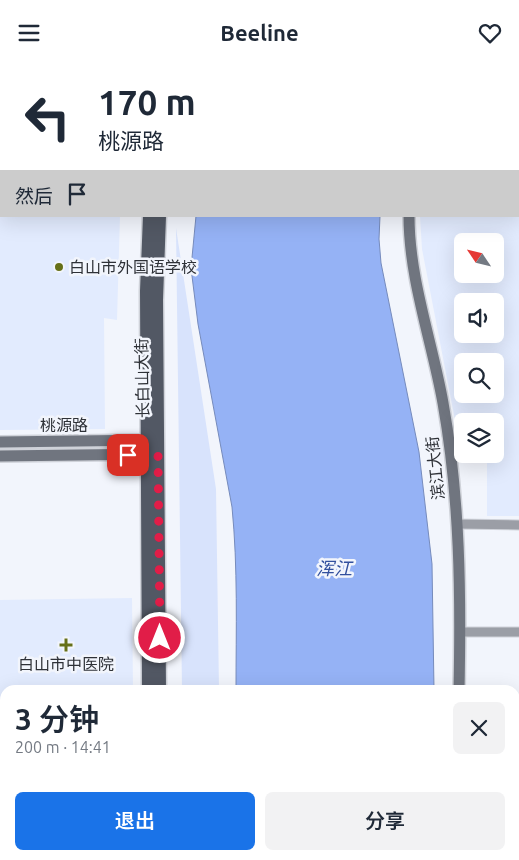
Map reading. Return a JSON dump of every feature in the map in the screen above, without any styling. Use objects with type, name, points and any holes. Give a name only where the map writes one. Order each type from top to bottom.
[{"type":"main road","name":"长白山大街","points":[[149,217],[146,256],[153,440]]},
{"type":"main road","name":"长白山大街","points":[[148,685],[160,217]]},
{"type":"main road","name":"长白山大街","points":[[153,454],[160,685]]},
{"type":"street","name":"滨江大街","points":[[409,217],[412,261],[437,375],[450,448],[460,552],[459,685]]},
{"type":"street","name":"桃源路","points":[[0,442],[153,440]]},
{"type":"street","name":"桃源路","points":[[0,456],[153,454]]},
{"type":"street","points":[[457,524],[519,525]]},
{"type":"street","points":[[460,632],[519,632]]},
{"type":"shaded area","name":"白山市外国语学校","points":[[0,217],[120,217],[117,320],[104,318],[105,429],[0,430]]},
{"type":"shaded area","points":[[420,217],[519,217],[519,516],[487,516],[487,463],[504,463],[504,413],[454,413],[454,415],[422,249]]},
{"type":"shaded area","points":[[176,228],[216,489],[219,685],[182,685]]},
{"type":"shaded area","name":"白山市中医院","points":[[132,598],[133,685],[0,685],[0,600]]},
{"type":"water","name":"浑江","points":[[196,217],[380,217],[381,263],[419,452],[432,564],[434,685],[236,685],[236,576],[232,507],[198,324],[191,268]]},
{"type":"place","name":"白山市外国语学校","points":[[59,267]]},
{"type":"place","name":"白山市中医院","points":[[66,645]]},
{"type":"route","points":[[128,455],[158,454],[160,638]]}]
